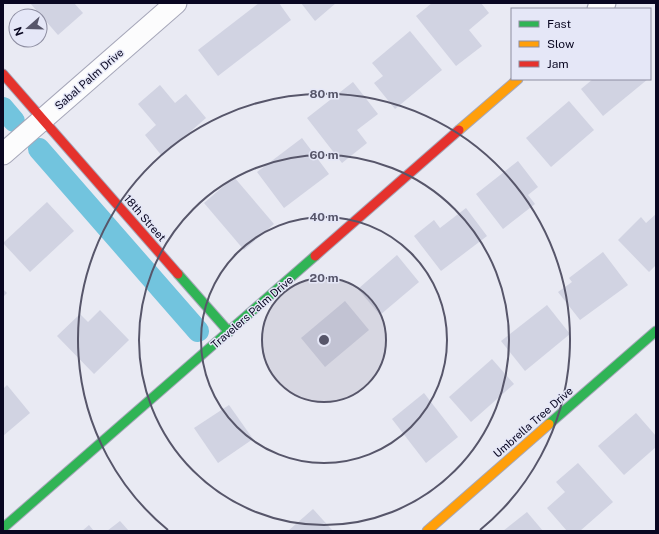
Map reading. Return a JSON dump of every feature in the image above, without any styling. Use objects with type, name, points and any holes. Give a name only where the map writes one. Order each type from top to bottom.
[{"type":"street","name":"Sabal Palm Drive","points":[[3,154],[176,3]]},
{"type":"street","name":"18th Street","points":[[3,74],[229,332]]},
{"type":"street","name":"Travelers Palm Drive","points":[[3,528],[517,80]]},
{"type":"street","name":"Umbrella Tree Drive","points":[[426,531],[656,331]]},
{"type":"building","points":[[30,3],[74,3],[83,13],[58,35],[48,24],[48,8],[34,8]]},
{"type":"building","points":[[259,3],[279,3],[291,20],[218,76],[198,50]]},
{"type":"building","points":[[301,3],[336,3],[315,21]]},
{"type":"building","points":[[432,3],[481,3],[489,13],[469,30],[482,46],[456,66],[416,16]]},
{"type":"building","points":[[410,31],[442,70],[395,109],[374,83],[383,76],[372,63]]},
{"type":"building","points":[[592,80],[647,80],[603,116],[581,89]]},
{"type":"building","points":[[353,82],[378,114],[357,130],[367,143],[342,163],[307,118]]},
{"type":"building","points":[[160,85],[175,103],[186,94],[206,118],[162,156],[145,135],[156,125],[138,104]]},
{"type":"building","points":[[569,101],[594,130],[551,167],[526,138]]},
{"type":"building","points":[[302,138],[329,174],[284,208],[257,172]]},
{"type":"building","points":[[518,161],[538,187],[528,195],[535,204],[503,229],[476,194]]},
{"type":"building","points":[[234,177],[274,224],[244,250],[204,203]]},
{"type":"building","points":[[47,202],[74,231],[30,272],[3,243]]},
{"type":"building","points":[[466,208],[487,236],[441,271],[414,236],[434,220],[440,228]]},
{"type":"building","points":[[656,214],[656,265],[649,272],[618,240],[641,217],[646,223]]},
{"type":"building","points":[[603,252],[628,285],[580,320],[558,292],[572,282],[569,278]]},
{"type":"building","points":[[397,255],[419,282],[380,315],[358,289]]},
{"type":"building","points":[[3,289],[7,293],[3,297]]},
{"type":"building","points":[[345,301],[369,330],[325,367],[301,338]]},
{"type":"building","points":[[547,305],[570,334],[525,371],[501,341]]},
{"type":"building","points":[[100,310],[129,340],[94,374],[57,336],[80,314],[88,322]]},
{"type":"building","points":[[492,359],[514,384],[471,422],[449,397]]},
{"type":"building","points":[[7,385],[30,413],[3,436],[3,389]]},
{"type":"building","points":[[424,393],[458,437],[426,463],[392,419]]},
{"type":"building","points":[[229,405],[253,439],[218,463],[194,428]]},
{"type":"building","points":[[636,413],[656,436],[656,447],[624,475],[598,446]]},
{"type":"building","points":[[578,463],[613,502],[580,531],[567,531],[547,508],[565,492],[556,482]]},
{"type":"building","points":[[313,509],[333,531],[288,531]]},
{"type":"building","points":[[527,512],[543,531],[503,531]]},
{"type":"building","points":[[120,521],[129,531],[107,531]]},
{"type":"building","points":[[89,525],[94,531],[82,531]]},
{"type":"waterway","points":[[3,108],[14,121]]},
{"type":"waterway","points":[[39,149],[198,331]]},
{"type":"traffic: fast","points":[[3,528],[315,256]]},
{"type":"traffic: fast","points":[[178,274],[229,332]]},
{"type":"traffic: fast","points":[[549,424],[656,331]]},
{"type":"traffic: slow","points":[[459,130],[517,80]]},
{"type":"traffic: slow","points":[[427,531],[549,424]]},
{"type":"traffic: jam","points":[[3,74],[178,274]]},
{"type":"traffic: jam","points":[[315,256],[459,130]]}]
